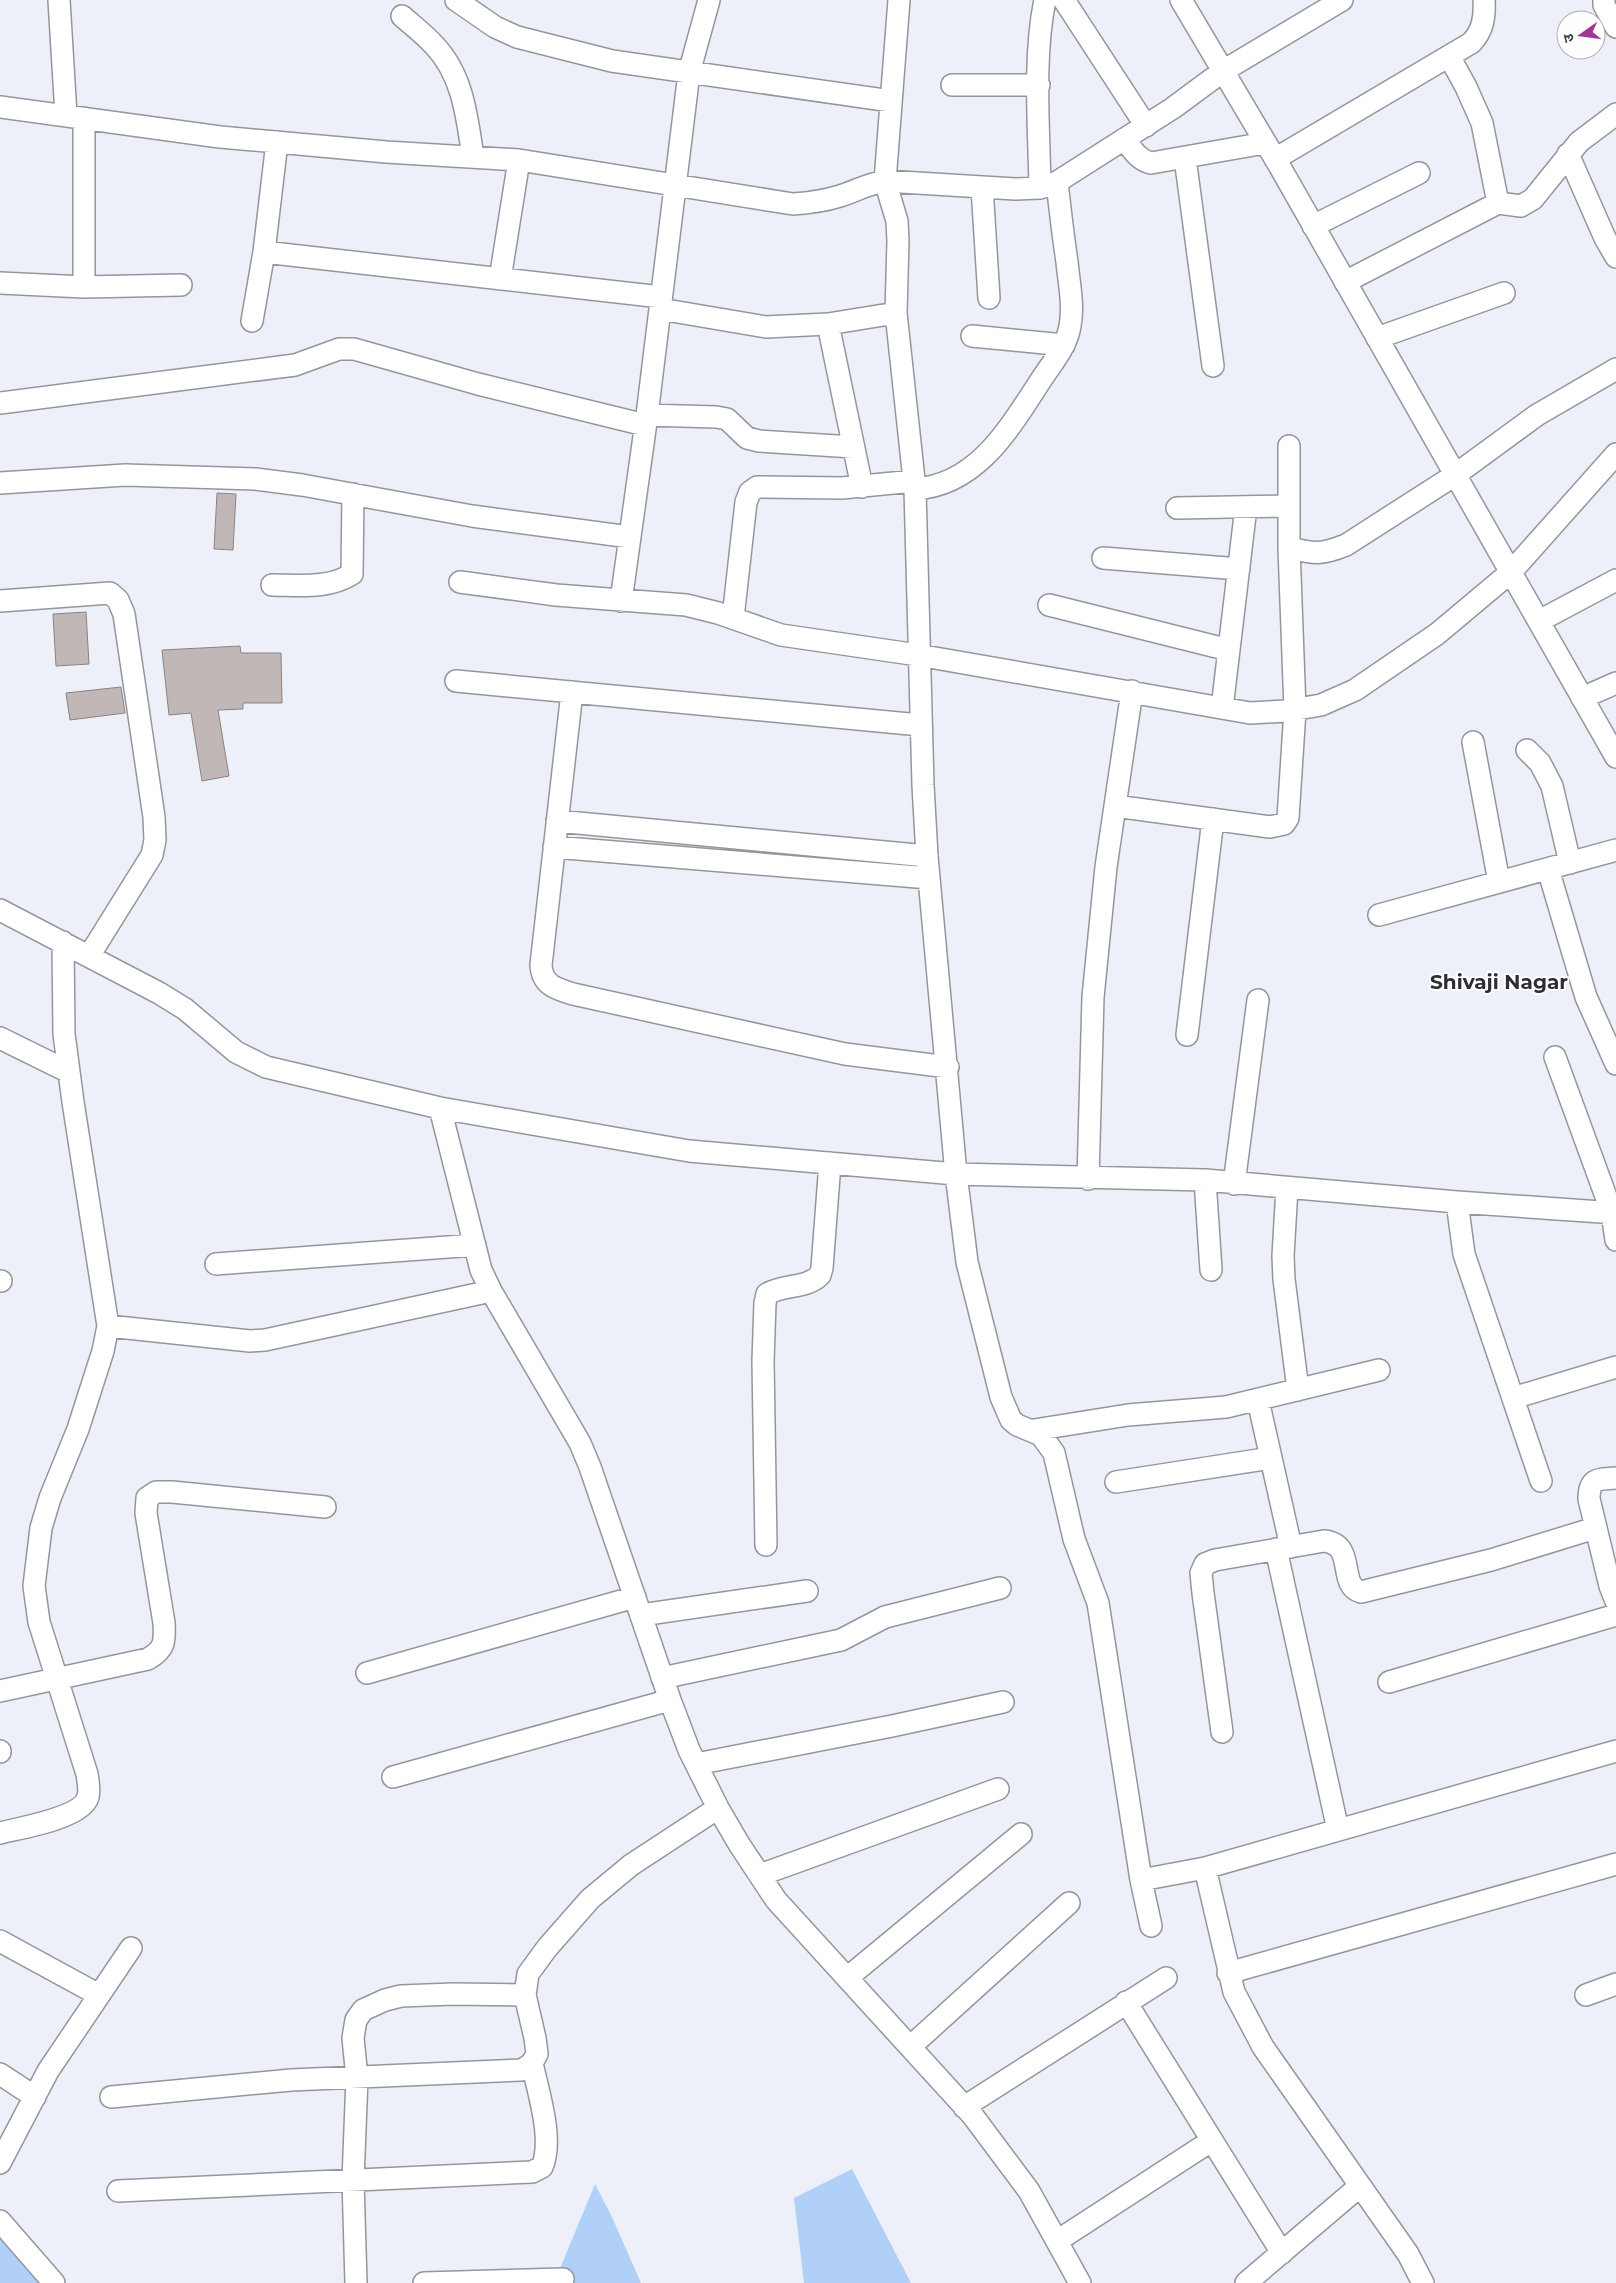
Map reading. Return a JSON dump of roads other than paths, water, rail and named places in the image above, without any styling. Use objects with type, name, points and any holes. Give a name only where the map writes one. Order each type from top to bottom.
[{"type":"street","points":[[59,0],[75,117],[84,287]]},
{"type":"street","points":[[456,0],[495,27],[517,37],[612,61],[891,101]]},
{"type":"street","points":[[621,601],[646,420],[689,73],[709,0]]},
{"type":"street","points":[[899,0],[884,180],[898,231],[896,313],[914,485],[920,724],[927,856],[948,1067],[956,1174],[967,1262],[1001,1397],[1011,1420],[1017,1425],[1034,1430],[1054,1453],[1074,1539],[1098,1602],[1141,1880],[1151,1926]]},
{"type":"street","points":[[733,618],[746,502],[750,492],[756,487],[862,487],[944,484],[989,453],[1009,430],[1064,345],[1070,328],[1072,303],[1048,185],[1039,85],[1042,18],[1045,0]]},
{"type":"street","points":[[1064,0],[1146,126]]},
{"type":"street","points":[[1181,0],[1270,151],[1616,757]]},
{"type":"street","points":[[0,107],[152,129],[277,142],[386,152],[519,160],[676,183],[793,204],[840,196],[867,184],[884,180],[982,187],[1048,185],[1146,126],[1223,70],[1342,0]]},
{"type":"street","points":[[1124,140],[1144,162],[1160,163],[1185,158],[1270,151],[1471,43],[1479,35],[1483,24],[1484,0]]},
{"type":"street","points":[[1604,0],[1604,5],[1616,27]]},
{"type":"street","points":[[402,16],[435,46],[458,83],[466,108],[473,157]]},
{"type":"street","points":[[1449,56],[1466,87],[1482,123],[1498,203]]},
{"type":"street","points":[[952,85],[1039,85]]},
{"type":"street","points":[[1345,282],[1498,203],[1521,206],[1533,199],[1568,154],[1592,130],[1616,114]]},
{"type":"street","points":[[252,321],[264,252],[277,142]]},
{"type":"street","points":[[1568,154],[1616,257]]},
{"type":"street","points":[[1185,158],[1213,366]]},
{"type":"street","points":[[500,280],[519,160]]},
{"type":"street","points":[[1313,226],[1418,173]]},
{"type":"street","points":[[982,187],[989,298]]},
{"type":"street","points":[[264,252],[500,280],[661,303],[766,327],[828,324],[896,313]]},
{"type":"street","points":[[0,283],[84,287],[181,285]]},
{"type":"street","points":[[1377,338],[1504,293]]},
{"type":"street","points":[[828,324],[862,487]]},
{"type":"street","points":[[972,336],[1064,345]]},
{"type":"street","points":[[0,403],[296,365],[339,349],[354,348],[478,384],[646,420],[716,417],[727,420],[746,438],[759,441],[853,447]]},
{"type":"street","points":[[1289,548],[1315,554],[1346,546],[1456,476],[1537,415],[1616,369]]},
{"type":"street","points":[[1115,806],[1270,827],[1284,824],[1288,818],[1295,710],[1289,548],[1289,446]]},
{"type":"street","points":[[460,582],[556,595],[686,605],[733,618],[781,635],[918,655],[1250,713],[1295,710],[1321,705],[1355,690],[1437,634],[1511,572],[1616,454]]},
{"type":"street","points":[[0,483],[125,476],[255,479],[353,494],[472,516],[630,537]]},
{"type":"street","points":[[272,585],[320,584],[341,581],[352,574],[353,494]]},
{"type":"street","points":[[1177,508],[1289,506]]},
{"type":"street","points":[[1222,708],[1246,507]]},
{"type":"street","points":[[1103,558],[1239,568]]},
{"type":"street","points":[[1539,622],[1616,580]]},
{"type":"street","points":[[0,601],[110,593],[118,600],[124,614],[154,817],[155,840],[152,854],[89,956]]},
{"type":"street","points":[[1049,605],[1229,650]]},
{"type":"street","points":[[456,681],[920,724]]},
{"type":"street","points":[[1582,698],[1616,683]]},
{"type":"street","points":[[1088,1179],[1093,997],[1106,867],[1132,691]]},
{"type":"street","points":[[572,692],[541,965],[541,974],[546,982],[556,989],[845,1054],[948,1067]]},
{"type":"street","points":[[1473,742],[1499,882]]},
{"type":"street","points":[[1526,750],[1540,763],[1552,786],[1570,863]]},
{"type":"street","points":[[1187,1036],[1213,819]]},
{"type":"street","points":[[557,821],[927,856]]},
{"type":"street","points":[[704,859],[705,835]]},
{"type":"street","points":[[554,847],[929,878]]},
{"type":"street","points":[[1379,915],[1616,850]]},
{"type":"street","points":[[1548,869],[1583,988],[1595,1020],[1616,1064]]},
{"type":"street","points":[[0,910],[178,1005],[236,1052],[266,1067],[440,1108],[689,1151],[956,1174],[1088,1179],[1204,1180],[1457,1202],[1614,1213]]},
{"type":"street","points":[[0,1833],[64,1816],[80,1809],[88,1798],[87,1774],[40,1622],[34,1586],[35,1565],[41,1528],[50,1498],[78,1429],[103,1351],[108,1326],[64,1034],[63,942]]},
{"type":"street","points":[[1234,1184],[1258,1000]]},
{"type":"street","points":[[0,1038],[69,1072]]},
{"type":"street","points":[[1554,1057],[1614,1213],[1616,1240]]},
{"type":"street","points":[[440,1108],[482,1270],[491,1291],[580,1443],[590,1467],[670,1700],[696,1764],[718,1808],[776,1900],[964,2107],[1029,2191],[1080,2283]]},
{"type":"street","points":[[766,1545],[763,1361],[765,1303],[767,1294],[774,1290],[806,1284],[820,1275],[830,1163]]},
{"type":"street","points":[[1204,1180],[1211,1270]]},
{"type":"street","points":[[1287,1188],[1283,1256],[1298,1390]]},
{"type":"street","points":[[1457,1202],[1464,1254],[1541,1482]]},
{"type":"street","points":[[216,1264],[475,1245]]},
{"type":"street","points":[[108,1326],[250,1341],[265,1340],[491,1291]]},
{"type":"street","points":[[1513,1398],[1616,1367]]},
{"type":"street","points":[[1034,1430],[1128,1415],[1206,1409],[1258,1400],[1379,1370]]},
{"type":"street","points":[[1258,1400],[1271,1458],[1284,1548],[1338,1830]]},
{"type":"street","points":[[1116,1482],[1271,1458]]},
{"type":"street","points":[[1616,1478],[1600,1479],[1593,1482],[1589,1489],[1589,1499],[1595,1528],[1610,1586],[1616,1601]]},
{"type":"street","points":[[0,1691],[148,1659],[158,1653],[165,1641],[164,1623],[146,1513],[147,1498],[156,1492],[325,1507]]},
{"type":"street","points":[[1222,1732],[1202,1573],[1204,1564],[1215,1560],[1324,1541],[1332,1542],[1339,1546],[1343,1553],[1351,1585],[1355,1590],[1361,1592],[1491,1560],[1595,1528]]},
{"type":"street","points":[[662,1678],[841,1640],[873,1622],[899,1612],[1000,1588]]},
{"type":"street","points":[[367,1673],[638,1606],[807,1591]]},
{"type":"street","points":[[1390,1682],[1616,1615]]},
{"type":"street","points":[[393,1777],[670,1700]]},
{"type":"street","points":[[696,1764],[892,1726],[1002,1702]]},
{"type":"street","points":[[1141,1880],[1205,1868],[1616,1751]]},
{"type":"street","points":[[760,1875],[998,1789]]},
{"type":"street","points":[[111,2097],[291,2080],[522,2070],[532,2063],[537,2054],[536,2038],[525,1995],[528,1974],[547,1948],[590,1898],[631,1865],[718,1808]]},
{"type":"street","points":[[847,1978],[1021,1834]]},
{"type":"street","points":[[1228,1972],[1616,1864]]},
{"type":"street","points":[[1205,1868],[1234,1992],[1263,2047],[1408,2254],[1423,2283]]},
{"type":"street","points":[[910,2047],[1069,1903]]},
{"type":"street","points":[[0,1941],[99,1995]]},
{"type":"street","points":[[0,2163],[48,2071],[130,1948]]},
{"type":"street","points":[[964,2107],[1166,1978]]},
{"type":"street","points":[[1586,1995],[1616,1984]]},
{"type":"street","points":[[356,2283],[352,2180],[357,2078],[353,2038],[356,2020],[363,2010],[385,2000],[417,1994],[525,1995]]},
{"type":"street","points":[[1126,2002],[1282,2252]]},
{"type":"street","points":[[118,2191],[532,2172],[542,2167],[546,2157],[546,2139],[532,2063]]},
{"type":"street","points":[[0,2074],[34,2097]]},
{"type":"street","points":[[1057,2241],[1211,2141]]},
{"type":"street","points":[[1246,2283],[1360,2186]]},
{"type":"street","points":[[0,2221],[54,2283]]},
{"type":"street","points":[[424,2283],[563,2279]]},
{"type":"water","points":[[852,2169],[911,2283],[804,2283],[794,2198]]},
{"type":"water","points":[[595,2184],[612,2217],[641,2283],[554,2283]]},
{"type":"water","points":[[0,2232],[46,2283],[0,2283]]},
{"type":"district","name":"Shivaji Nagar","points":[[1499,982]]}]
